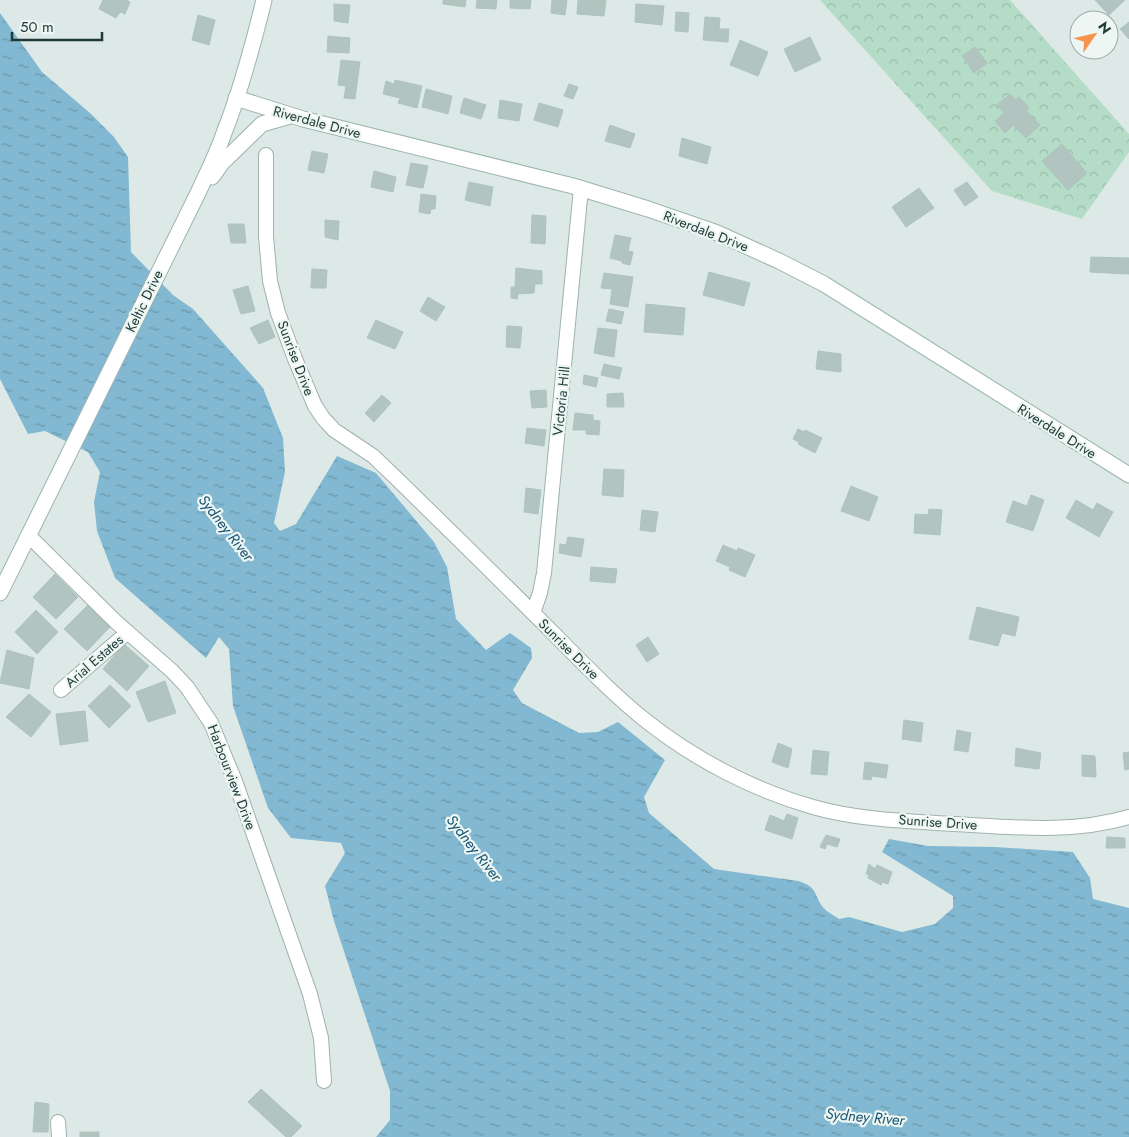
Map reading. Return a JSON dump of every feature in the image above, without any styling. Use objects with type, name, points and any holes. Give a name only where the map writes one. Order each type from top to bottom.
[{"type":"main road","name":"Keltic Drive","points":[[0,593],[198,194],[224,134],[251,54],[264,0]]},
{"type":"main road","name":"Riverdale Drive","points":[[236,98],[291,116],[581,188],[715,232],[824,284],[1129,474]]},
{"type":"main road","points":[[198,194],[222,163],[262,124],[291,116]]},
{"type":"street","name":"Sunrise Drive","points":[[266,155],[266,237],[272,292],[292,352],[315,406],[330,426],[373,456],[607,687],[646,721],[727,773],[797,802],[829,811],[858,816],[1043,829],[1073,828],[1102,824],[1129,817]]},
{"type":"street","name":"Victoria Hill","points":[[533,613],[544,573],[581,188]]},
{"type":"street","name":"Harbourview Drive","points":[[29,536],[188,687],[207,715],[219,739],[310,994],[320,1038],[324,1081]]},
{"type":"street","name":"Arial Estates","points":[[61,690],[128,632]]},
{"type":"street","points":[[58,1122],[59,1137]]},
{"type":"green space","points":[[820,0],[1010,0],[1129,134],[1129,152],[1082,219],[992,191]]},
{"type":"water","name":"Sydney River","points":[[0,13],[42,72],[90,113],[114,137],[128,157],[131,252],[173,295],[193,309],[263,388],[283,438],[285,472],[274,523],[280,531],[296,524],[337,456],[376,473],[434,542],[447,567],[456,619],[486,650],[510,633],[531,648],[532,658],[513,690],[522,703],[579,733],[598,732],[618,722],[665,760],[644,797],[649,813],[714,869],[804,883],[812,888],[824,908],[839,919],[849,917],[902,932],[935,924],[953,908],[953,896],[882,852],[889,839],[928,846],[995,847],[1073,852],[1090,878],[1093,899],[1129,908],[1129,1137],[376,1137],[390,1120],[390,1091],[334,921],[325,886],[345,853],[341,843],[291,838],[268,808],[233,706],[229,649],[219,637],[206,658],[115,578],[97,531],[94,502],[100,472],[88,452],[45,431],[28,434],[0,379]]},
{"type":"building","points":[[103,0],[126,0],[130,2],[125,14],[120,12],[116,18],[99,9]]},
{"type":"building","points":[[443,0],[466,0],[465,7],[443,4]]},
{"type":"building","points":[[477,0],[497,0],[496,9],[476,8]]},
{"type":"building","points":[[510,0],[531,0],[530,9],[510,8]]},
{"type":"building","points":[[552,0],[567,0],[565,15],[551,13]]},
{"type":"building","points":[[578,0],[606,0],[604,16],[577,14]]},
{"type":"building","points":[[1095,0],[1125,0],[1114,10],[1104,10]]},
{"type":"building","points":[[334,4],[350,5],[348,23],[334,21]]},
{"type":"building","points":[[636,4],[664,6],[662,25],[635,22]]},
{"type":"building","points":[[676,12],[689,13],[688,32],[675,31]]},
{"type":"building","points":[[198,15],[215,20],[209,45],[192,40]]},
{"type":"building","points":[[705,17],[720,18],[719,29],[729,29],[728,42],[703,40]]},
{"type":"building","points":[[1129,22],[1129,39],[1120,29]]},
{"type":"building","points":[[328,36],[350,38],[349,53],[327,52]]},
{"type":"building","points":[[810,37],[821,60],[795,72],[784,49]]},
{"type":"building","points":[[740,40],[768,52],[758,76],[730,65]]},
{"type":"building","points":[[975,47],[987,63],[974,73],[962,56]]},
{"type":"building","points":[[341,60],[360,62],[355,99],[344,98],[346,86],[338,85]]},
{"type":"building","points":[[395,80],[422,86],[417,108],[398,103],[400,98],[383,94],[386,81],[394,84]]},
{"type":"building","points":[[569,84],[578,87],[573,99],[564,96]]},
{"type":"building","points":[[426,89],[452,96],[448,114],[422,107]]},
{"type":"building","points":[[1010,94],[1016,100],[1019,97],[1029,108],[1026,111],[1040,125],[1026,138],[1013,125],[1005,133],[995,121],[1004,113],[997,105]]},
{"type":"building","points":[[464,98],[486,105],[481,119],[460,113]]},
{"type":"building","points":[[500,100],[522,104],[519,121],[498,118]]},
{"type":"building","points":[[539,103],[563,110],[558,127],[534,120]]},
{"type":"building","points":[[610,125],[635,134],[630,148],[605,141]]},
{"type":"building","points":[[682,138],[711,147],[707,164],[679,156]]},
{"type":"building","points":[[1062,144],[1087,173],[1068,190],[1042,161]]},
{"type":"building","points":[[312,151],[328,154],[324,173],[308,170]]},
{"type":"building","points":[[411,163],[428,166],[423,188],[406,185]]},
{"type":"building","points":[[374,171],[396,177],[393,192],[371,187]]},
{"type":"building","points":[[469,182],[493,187],[490,206],[465,200]]},
{"type":"building","points":[[967,182],[978,197],[965,206],[954,190]]},
{"type":"building","points":[[919,188],[934,208],[906,227],[892,207]]},
{"type":"building","points":[[421,194],[436,196],[435,209],[431,209],[430,214],[419,212]]},
{"type":"building","points":[[532,215],[546,216],[545,244],[531,243]]},
{"type":"building","points":[[325,220],[339,221],[338,240],[325,237]]},
{"type":"building","points":[[228,224],[244,224],[246,243],[231,243]]},
{"type":"building","points":[[615,235],[631,238],[628,251],[633,252],[630,265],[610,258]]},
{"type":"building","points":[[1091,257],[1129,258],[1129,274],[1090,272]]},
{"type":"building","points":[[516,268],[542,271],[542,284],[535,284],[534,293],[518,294],[517,299],[511,298],[511,287],[515,287]]},
{"type":"building","points":[[312,269],[327,270],[326,288],[311,288]]},
{"type":"building","points":[[709,272],[750,283],[744,306],[703,295]]},
{"type":"building","points":[[604,273],[633,277],[628,307],[610,304],[612,289],[601,288]]},
{"type":"building","points":[[248,286],[255,311],[241,314],[233,290]]},
{"type":"building","points":[[428,297],[445,307],[436,321],[420,311]]},
{"type":"building","points":[[646,304],[685,308],[683,335],[644,332]]},
{"type":"building","points":[[609,309],[624,312],[621,324],[606,321]]},
{"type":"building","points":[[268,320],[275,337],[259,344],[250,328]]},
{"type":"building","points":[[376,320],[403,332],[395,349],[367,338]]},
{"type":"building","points":[[507,326],[522,327],[520,348],[506,347]]},
{"type":"building","points":[[598,328],[617,330],[614,357],[594,353]]},
{"type":"building","points":[[818,351],[841,354],[841,372],[816,369]]},
{"type":"building","points":[[604,364],[622,368],[619,379],[601,375]]},
{"type":"building","points":[[584,375],[598,378],[596,387],[583,384]]},
{"type":"building","points":[[546,390],[547,407],[532,408],[530,391]]},
{"type":"building","points":[[623,393],[624,407],[607,407],[607,394]]},
{"type":"building","points":[[382,395],[391,403],[374,422],[365,413]]},
{"type":"building","points":[[575,413],[593,415],[593,420],[600,421],[599,435],[586,434],[586,430],[573,430]]},
{"type":"building","points":[[527,428],[546,430],[544,446],[525,443]]},
{"type":"building","points":[[798,429],[804,432],[805,430],[822,438],[815,453],[798,444],[799,442],[793,439]]},
{"type":"building","points":[[604,469],[624,470],[623,497],[602,495]]},
{"type":"building","points":[[851,486],[878,497],[869,521],[841,511]]},
{"type":"building","points":[[526,488],[541,490],[538,514],[524,512]]},
{"type":"building","points":[[1031,495],[1044,500],[1033,531],[1006,522],[1013,501],[1027,506]]},
{"type":"building","points":[[1076,500],[1093,510],[1097,503],[1113,512],[1099,537],[1066,518]]},
{"type":"building","points":[[929,509],[942,510],[940,535],[914,533],[915,514],[928,515]]},
{"type":"building","points":[[642,510],[658,512],[655,532],[640,530]]},
{"type":"building","points":[[568,537],[584,539],[581,557],[559,553],[560,544],[566,545]]},
{"type":"building","points":[[723,545],[737,551],[738,548],[755,555],[745,577],[729,570],[730,567],[716,561]]},
{"type":"building","points":[[591,567],[617,569],[615,583],[590,581]]},
{"type":"building","points":[[55,574],[78,597],[56,619],[33,597]]},
{"type":"building","points":[[88,605],[110,627],[87,651],[64,629]]},
{"type":"building","points":[[977,607],[1019,617],[1015,636],[1002,633],[998,646],[969,639]]},
{"type":"building","points":[[36,610],[58,632],[37,654],[15,632]]},
{"type":"building","points":[[648,637],[659,654],[647,662],[636,645]]},
{"type":"building","points":[[124,644],[149,666],[127,691],[103,669]]},
{"type":"building","points":[[7,650],[34,658],[29,689],[0,683]]},
{"type":"building","points":[[165,681],[176,713],[148,722],[136,692]]},
{"type":"building","points":[[110,685],[131,706],[109,728],[88,706]]},
{"type":"building","points":[[29,694],[51,712],[31,737],[6,717]]},
{"type":"building","points":[[85,711],[88,741],[60,745],[56,714]]},
{"type":"building","points":[[904,720],[923,723],[921,742],[902,739]]},
{"type":"building","points":[[957,730],[971,733],[968,752],[954,750]]},
{"type":"building","points":[[778,743],[792,749],[788,768],[772,762]]},
{"type":"building","points":[[1016,748],[1041,753],[1039,769],[1015,766]]},
{"type":"building","points":[[813,750],[829,752],[827,775],[811,774]]},
{"type":"building","points":[[1129,752],[1129,769],[1125,770],[1123,753]]},
{"type":"building","points":[[1082,755],[1095,756],[1096,777],[1082,776]]},
{"type":"building","points":[[865,762],[888,765],[886,778],[872,776],[871,780],[863,779]]},
{"type":"building","points":[[787,814],[798,818],[792,839],[765,830],[770,815],[784,821]]},
{"type":"building","points":[[826,835],[840,839],[837,847],[827,844],[825,849],[820,847]]},
{"type":"building","points":[[1107,837],[1125,838],[1125,848],[1106,848]]},
{"type":"building","points":[[869,864],[875,869],[877,865],[892,872],[888,884],[882,882],[881,885],[868,878],[869,875],[866,874]]},
{"type":"building","points":[[261,1089],[302,1126],[291,1137],[286,1137],[248,1102]]},
{"type":"building","points":[[35,1102],[49,1104],[48,1132],[33,1132]]},
{"type":"building","points":[[80,1132],[99,1132],[99,1137],[80,1137]]}]
